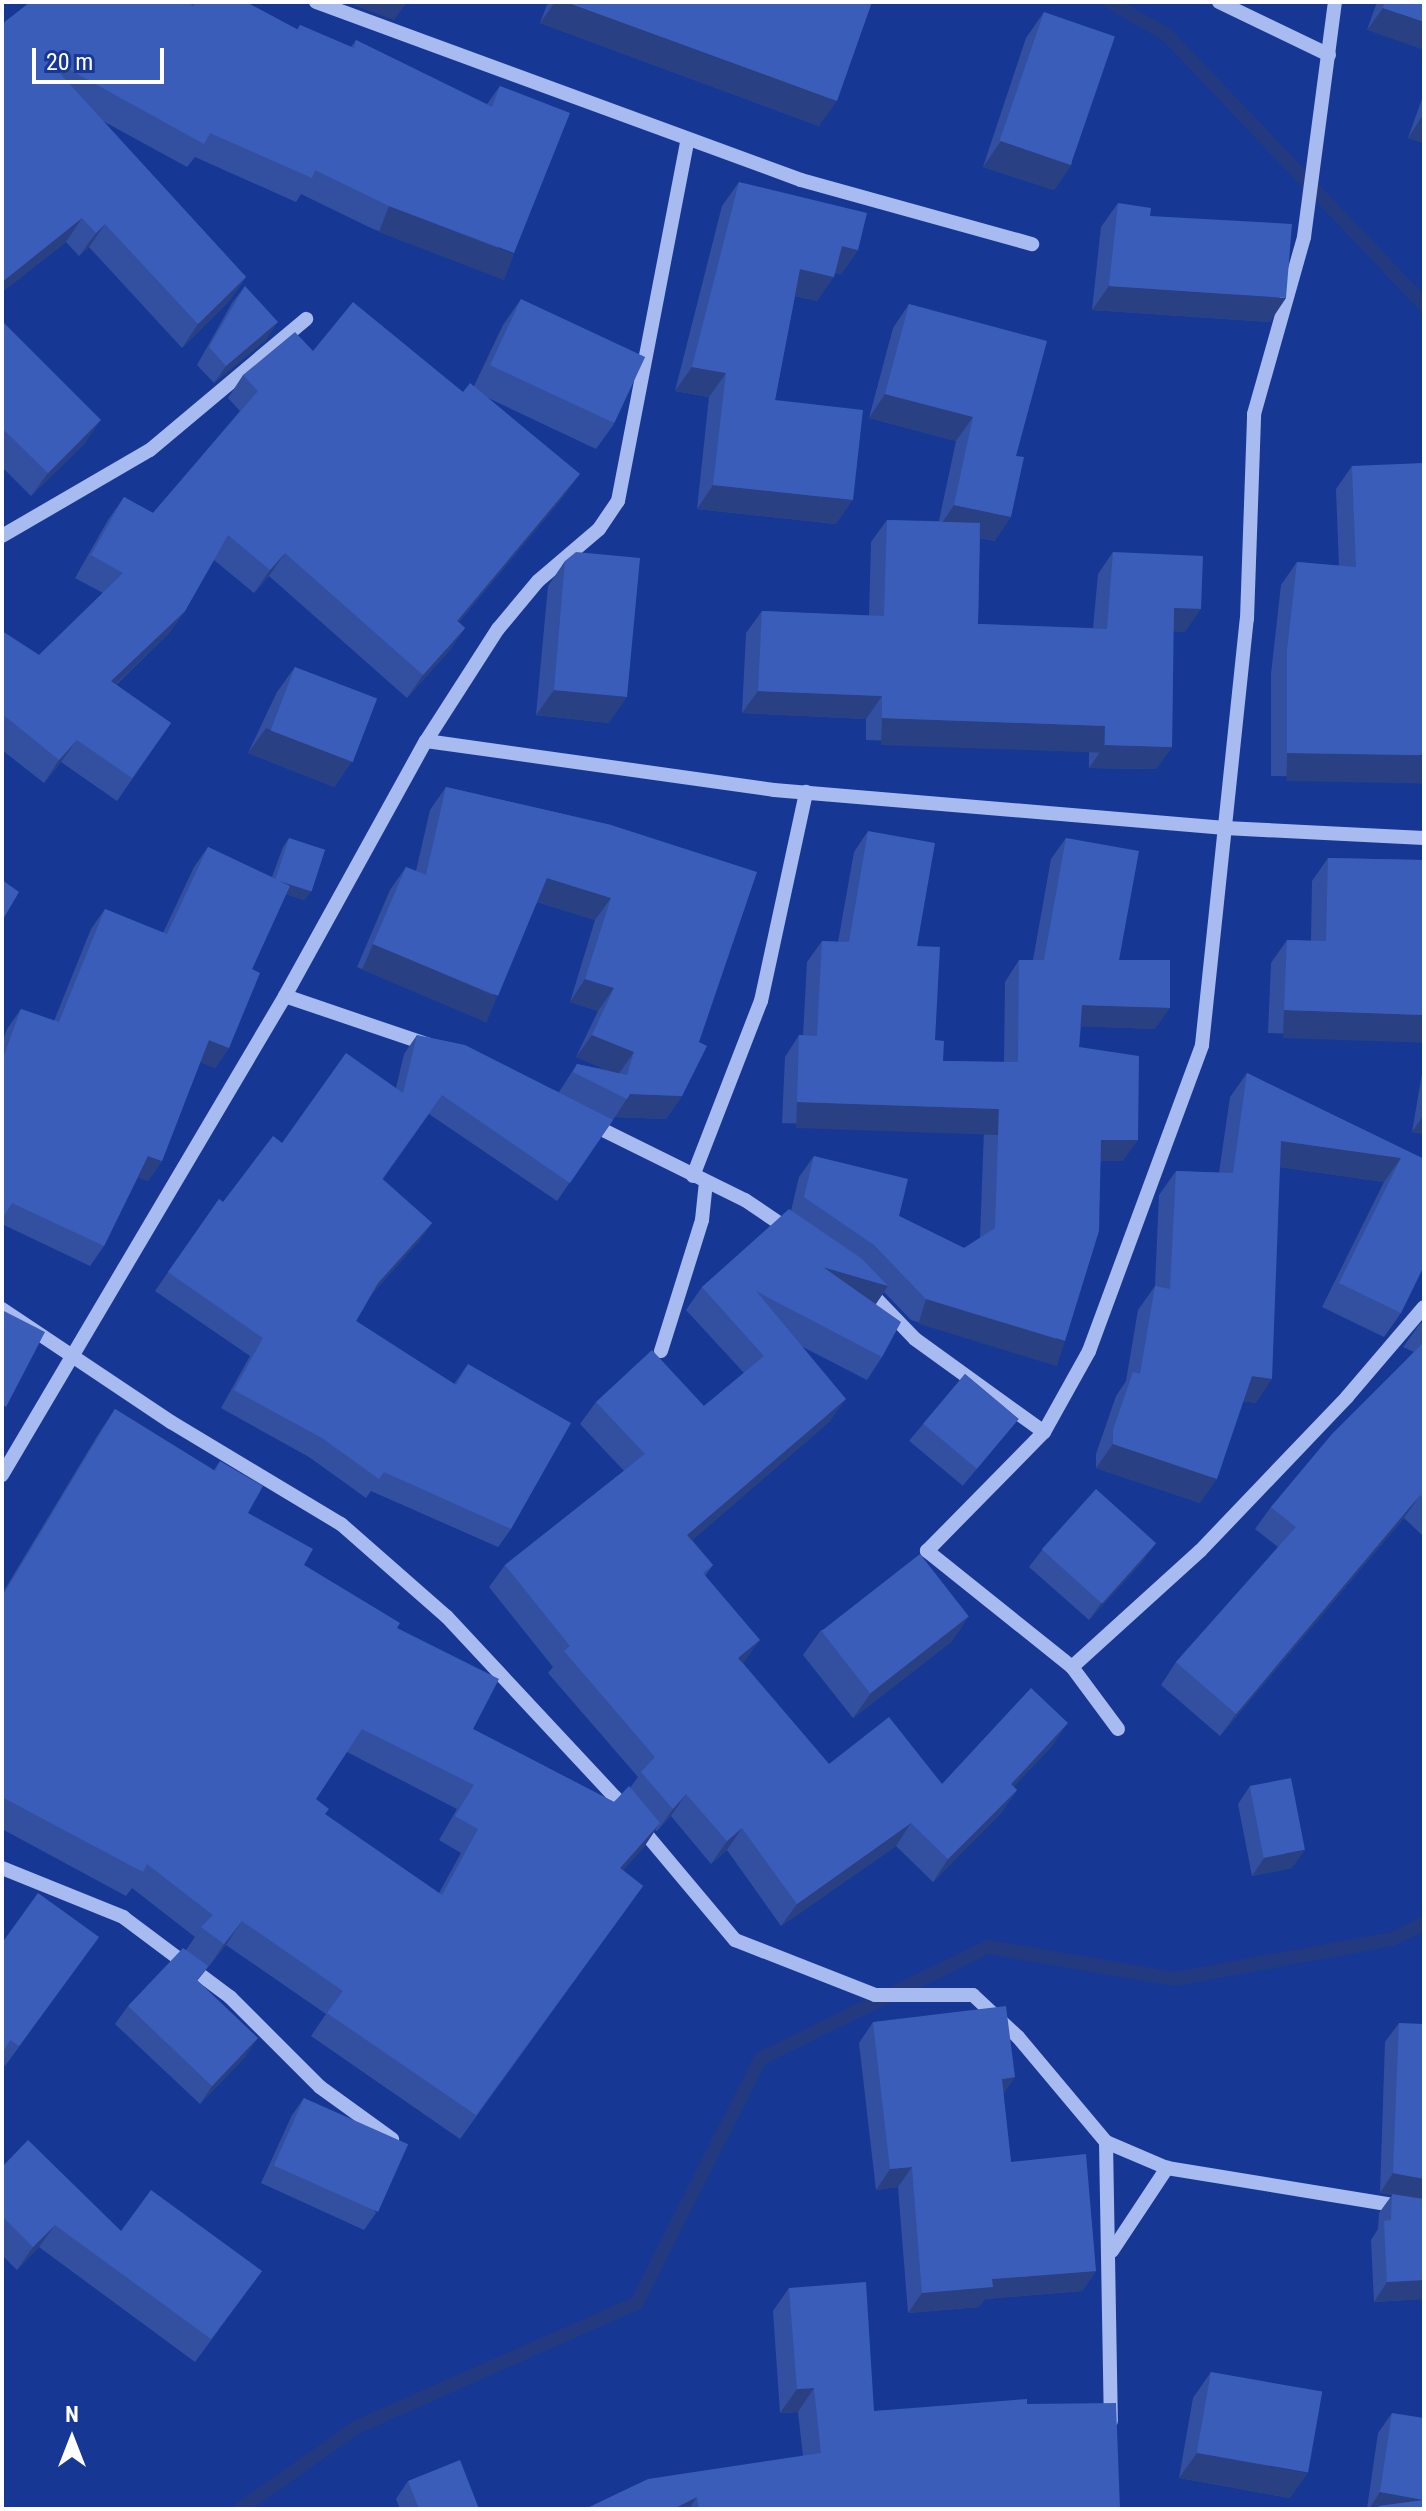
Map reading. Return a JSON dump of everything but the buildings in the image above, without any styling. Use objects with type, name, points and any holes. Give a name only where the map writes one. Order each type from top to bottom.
[{"type":"street","points":[[316,2],[471,56],[687,142],[801,180],[1032,244]]},
{"type":"street","points":[[1219,2],[1329,55]]},
{"type":"street","points":[[1118,1729],[1072,1667],[927,1551],[1044,1432],[1089,1351],[1202,1045],[1247,619],[1254,414],[1304,237],[1335,2]]},
{"type":"street","points":[[2,1475],[285,996],[426,741],[498,629],[538,581],[599,529],[618,501],[687,142]]},
{"type":"street","points":[[2,536],[150,450],[306,319]]},
{"type":"street","points":[[426,741],[806,792],[1225,828],[1424,838]]},
{"type":"street","points":[[661,1351],[702,1220],[700,1179],[761,1001],[806,792]]},
{"type":"street","points":[[285,996],[441,1049]]},
{"type":"street","points":[[579,1118],[745,1200],[805,1241]]},
{"type":"street","points":[[853,1274],[915,1339],[1044,1432]]},
{"type":"street","points":[[1072,1667],[1200,1551],[1347,1397],[1424,1307]]},
{"type":"street","points":[[2,1309],[73,1353],[171,1422],[341,1524],[447,1617],[615,1797],[735,1940],[875,1995],[973,1995],[1018,2037],[1106,2142],[1167,2168],[1424,2210]]},
{"type":"street","points":[[2,1868],[123,1917],[230,1997],[320,2087],[392,2139]]},
{"type":"street","points":[[1106,2142],[1111,2251],[1111,2433]]},
{"type":"street","points":[[1111,2251],[1167,2168]]},
{"type":"waterway","points":[[1110,2],[1167,35],[1424,305]]},
{"type":"waterway","points":[[240,2509],[357,2427],[637,2303],[760,2059],[988,1947],[1175,1979],[1393,1939],[1424,1923]]}]
